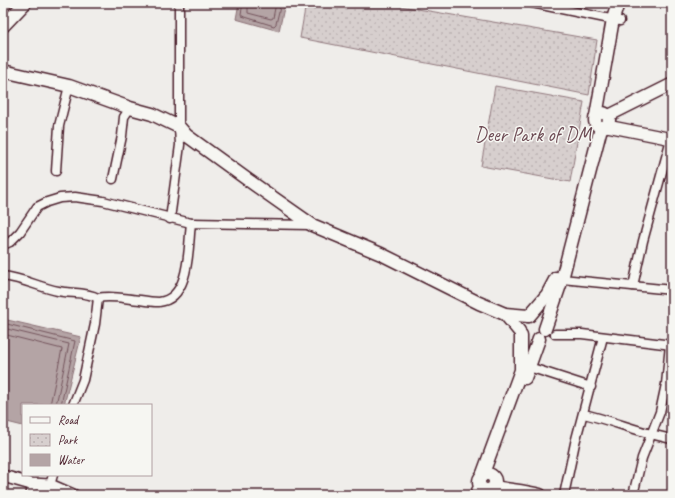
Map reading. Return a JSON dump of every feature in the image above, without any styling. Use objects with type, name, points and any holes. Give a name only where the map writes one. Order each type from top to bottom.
[{"type":"main road","points":[[3,26],[25,3]]},
{"type":"main road","points":[[486,483],[529,367],[546,334],[562,279],[602,120],[611,62],[616,20],[616,6],[618,3]]},
{"type":"main road","points":[[616,20],[622,3]]},
{"type":"main road","points":[[3,71],[69,86],[130,108],[152,114],[179,128],[186,135],[235,171],[312,225],[381,254],[479,303],[505,314],[528,316],[534,315],[540,318],[546,334]]},
{"type":"main road","points":[[486,483],[521,370],[519,324],[522,319],[528,316],[547,295],[554,284],[602,120]]},
{"type":"main road","points":[[505,314],[520,333],[530,341],[546,334]]},
{"type":"main road","points":[[486,483],[516,487],[521,490],[540,495]]},
{"type":"street","points":[[170,219],[180,145],[178,3]]},
{"type":"street","points":[[532,3],[616,20]]},
{"type":"street","points":[[602,120],[672,84]]},
{"type":"street","points":[[56,171],[59,126],[69,86]]},
{"type":"street","points":[[113,179],[122,136],[124,117],[130,108]]},
{"type":"street","points":[[602,120],[672,139],[644,235],[633,286]]},
{"type":"street","points":[[3,245],[10,242],[20,232],[37,207],[60,198],[75,197],[103,201],[170,219],[191,223],[312,225]]},
{"type":"street","points":[[3,276],[17,278],[58,291],[91,294],[98,298],[108,296],[159,302],[168,299],[177,292],[183,278],[189,255],[191,223]]},
{"type":"street","points":[[562,279],[672,290]]},
{"type":"street","points":[[73,404],[83,380],[95,324],[98,298]]},
{"type":"street","points":[[546,334],[570,333],[671,345],[666,384],[660,412],[642,458],[633,495]]},
{"type":"street","points":[[564,495],[584,414],[584,408],[591,387],[603,337]]},
{"type":"street","points":[[529,367],[591,387]]},
{"type":"street","points":[[584,414],[603,418],[651,435],[672,439]]},
{"type":"street","points":[[3,476],[30,489],[52,480],[73,495]]},
{"type":"green space","points":[[306,3],[383,3],[597,40],[589,95],[300,38]]},
{"type":"green space","name":"Deer Park of DM","points":[[495,86],[584,102],[570,182],[481,166]]},
{"type":"water","points":[[239,3],[285,3],[279,31],[236,19]]},
{"type":"water","points":[[3,319],[81,337],[64,404],[22,404],[22,426],[3,421]]}]
